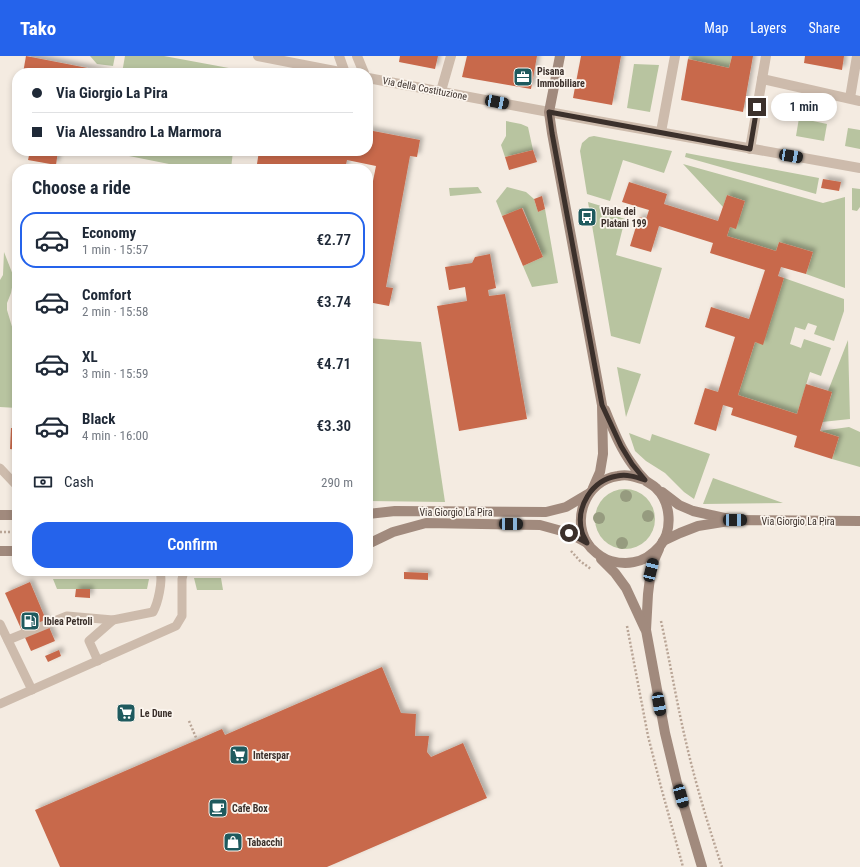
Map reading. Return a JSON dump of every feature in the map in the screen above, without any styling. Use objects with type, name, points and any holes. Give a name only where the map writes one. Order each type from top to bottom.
[{"type":"main road","points":[[560,56],[549,112],[602,405],[603,454],[600,472],[583,506],[580,519],[582,531],[587,543],[615,573],[626,588],[646,630]]},
{"type":"main road","points":[[602,405],[621,446],[632,464],[645,480],[679,505],[693,511],[735,520]]},
{"type":"main road","points":[[591,491],[604,480],[618,476],[632,476],[645,480]]},
{"type":"main road","points":[[656,488],[663,497],[668,508],[669,519],[668,531],[654,558],[651,570],[646,630],[665,733],[677,783],[702,867]]},
{"type":"main road","name":"Via Giorgio La Pira","points":[[373,513],[395,511],[546,512],[566,507],[591,491]]},
{"type":"main road","points":[[0,515],[12,515]]},
{"type":"main road","points":[[597,554],[610,561],[624,564],[638,562],[650,556],[662,544],[680,533],[698,526],[735,520]]},
{"type":"main road","name":"Via Giorgio La Pira","points":[[735,520],[860,521]]},
{"type":"main road","name":"Via Giorgio La Pira","points":[[373,542],[393,532],[426,523],[540,525],[569,533],[587,543]]},
{"type":"main road","points":[[0,551],[12,551]]},
{"type":"street","points":[[258,56],[319,68]]},
{"type":"street","points":[[338,56],[343,68]]},
{"type":"street","points":[[357,56],[362,68]]},
{"type":"street","points":[[441,91],[450,56]]},
{"type":"street","points":[[661,132],[674,56]]},
{"type":"street","points":[[750,149],[766,56]]},
{"type":"street","points":[[850,98],[857,56]]},
{"type":"street","name":"Via della Costituzione","points":[[373,79],[860,168]]},
{"type":"street","points":[[762,79],[860,101]]},
{"type":"lane","points":[[0,468],[12,481]]},
{"type":"lane","points":[[8,640],[68,616],[113,620],[153,612],[156,607],[162,580],[161,576]]},
{"type":"lane","points":[[0,704],[176,626],[182,616],[183,576]]},
{"type":"lane","points":[[98,661],[89,641],[113,620]]},
{"type":"lane","points":[[0,624],[32,690]]},
{"type":"path","points":[[0,532],[12,532]]},
{"type":"path","points":[[569,549],[592,571]]},
{"type":"path","points":[[661,617],[683,729],[703,806],[722,867]]},
{"type":"path","points":[[626,621],[648,736],[684,867]]},
{"type":"path","points":[[189,721],[197,740]]},
{"type":"green space","points":[[90,56],[115,56],[113,66],[97,64]]},
{"type":"green space","points":[[125,56],[164,56],[229,68],[123,68]]},
{"type":"green space","points":[[689,56],[732,56],[729,68],[688,59]]},
{"type":"green space","points":[[634,64],[659,65],[650,112],[627,108]]},
{"type":"green space","points":[[799,118],[827,124],[824,141],[796,136]]},
{"type":"green space","points":[[506,121],[528,127],[533,150],[505,157],[501,145],[506,136]]},
{"type":"green space","points":[[848,128],[860,130],[860,149],[845,146]]},
{"type":"green space","points":[[594,136],[672,151],[664,173],[623,160],[610,201],[587,194],[580,151],[582,143],[589,137]]},
{"type":"green space","points":[[686,153],[819,178],[816,194],[685,157]]},
{"type":"green space","points":[[129,156],[232,156],[232,164],[169,164]]},
{"type":"green space","points":[[683,164],[823,203],[845,197],[845,288],[806,274],[813,252],[779,242],[776,251],[727,236],[730,227],[736,228],[745,201],[727,195],[723,207]]},
{"type":"green space","points":[[478,187],[482,193],[450,196],[449,188]]},
{"type":"green space","points":[[507,187],[526,192],[534,199],[538,212],[545,209],[558,283],[532,287],[523,266],[543,257],[523,208],[502,216],[496,201]]},
{"type":"green space","points":[[852,188],[860,189],[860,207],[857,211],[852,210]]},
{"type":"green space","points":[[588,202],[608,208],[607,213],[625,219],[616,255],[662,268],[640,344],[611,336]]},
{"type":"green space","points":[[4,252],[12,272],[12,288],[7,303],[7,310],[12,327],[12,408],[0,407],[0,280],[3,275]]},
{"type":"green space","points":[[784,278],[844,299],[844,311],[834,341],[814,334],[817,326],[808,323],[805,330],[795,327],[790,344],[801,348],[804,339],[831,348],[821,376],[810,372],[797,414],[738,395],[755,342],[762,344]]},
{"type":"green space","points":[[373,338],[421,342],[445,502],[373,501]]},
{"type":"green space","points":[[848,340],[850,419],[822,422],[832,393],[828,391]]},
{"type":"green space","points":[[617,367],[641,374],[626,417]]},
{"type":"green space","points":[[849,427],[860,432],[860,467],[832,459],[839,437],[820,431]]},
{"type":"green space","points":[[629,433],[650,441],[652,434],[710,454],[694,499],[684,492],[665,473],[646,461],[635,451]]},
{"type":"green space","points":[[713,478],[783,503],[703,504]]},
{"type":"green space","points":[[625,489],[642,494],[650,502],[655,519],[650,536],[642,544],[625,549],[608,544],[600,536],[595,519],[600,502],[608,494]]},
{"type":"green space","points":[[194,578],[221,578],[223,590],[197,590]]},
{"type":"green space","points":[[53,579],[149,579],[147,589],[57,589]]},
{"type":"building","points":[[26,56],[88,68],[24,68]]},
{"type":"building","points":[[400,56],[438,56],[435,69],[399,62]]},
{"type":"building","points":[[467,56],[537,56],[531,89],[462,77]]},
{"type":"building","points":[[581,56],[621,56],[612,105],[573,98]]},
{"type":"building","points":[[732,56],[753,56],[743,112],[681,100],[688,59],[729,68]]},
{"type":"building","points":[[805,56],[844,56],[842,70],[804,63]]},
{"type":"building","points":[[373,131],[420,140],[417,157],[410,156],[386,287],[393,288],[389,306],[373,303],[373,181],[376,166],[373,164],[347,160],[346,164],[257,164],[258,156],[373,156]]},
{"type":"building","points":[[533,150],[537,162],[509,170],[505,157]]},
{"type":"building","points":[[29,156],[57,156],[56,164],[28,160]]},
{"type":"building","points":[[823,179],[841,182],[839,191],[821,188]]},
{"type":"building","points":[[629,182],[667,194],[664,204],[718,221],[727,195],[745,201],[736,229],[730,227],[727,236],[776,251],[779,242],[813,252],[806,274],[781,267],[778,276],[784,278],[763,345],[755,342],[738,395],[797,414],[806,384],[832,392],[820,431],[839,437],[832,459],[794,447],[797,436],[731,415],[733,408],[723,405],[716,431],[694,424],[705,388],[718,392],[735,337],[705,327],[711,307],[749,319],[765,270],[710,253],[713,243],[659,226],[651,252],[630,246],[639,217],[646,219],[649,210],[622,202]]},
{"type":"building","points":[[542,196],[545,209],[538,212],[534,199]]},
{"type":"building","points":[[522,208],[543,257],[523,266],[502,216]]},
{"type":"building","points":[[490,254],[496,288],[488,290],[489,296],[505,294],[527,419],[459,431],[437,306],[467,301],[465,287],[449,290],[445,267],[472,263],[475,257]]},
{"type":"building","points":[[11,428],[12,428],[12,449],[10,449]]},
{"type":"building","points":[[404,572],[428,573],[428,580],[404,579]]},
{"type":"building","points":[[30,582],[55,641],[31,651],[5,593]]},
{"type":"building","points":[[76,589],[90,589],[90,598],[75,597]]},
{"type":"building","points":[[59,650],[61,656],[48,662],[45,656]]},
{"type":"building","points":[[382,667],[401,713],[416,714],[415,736],[429,736],[427,752],[431,757],[463,743],[487,798],[327,867],[60,867],[35,810],[222,729],[225,735]]},
{"type":"place","name":"Pisana Immobiliare","points":[[523,77]]},
{"type":"place","name":"Viale dei Platani 199","points":[[587,217]]},
{"type":"place","name":"Iblea Petroli","points":[[30,621]]},
{"type":"place","name":"Le Dune","points":[[126,713]]},
{"type":"place","name":"Interspar","points":[[239,755]]},
{"type":"place","name":"Cafe Box","points":[[218,808]]},
{"type":"place","name":"Tabacchi","points":[[233,842]]},
{"type":"route","points":[[569,533],[587,543],[582,531],[580,519],[583,506],[588,494],[593,488],[604,480],[618,476],[632,476],[645,480],[632,464],[621,446],[602,405],[549,112],[750,149],[757,107]]}]
